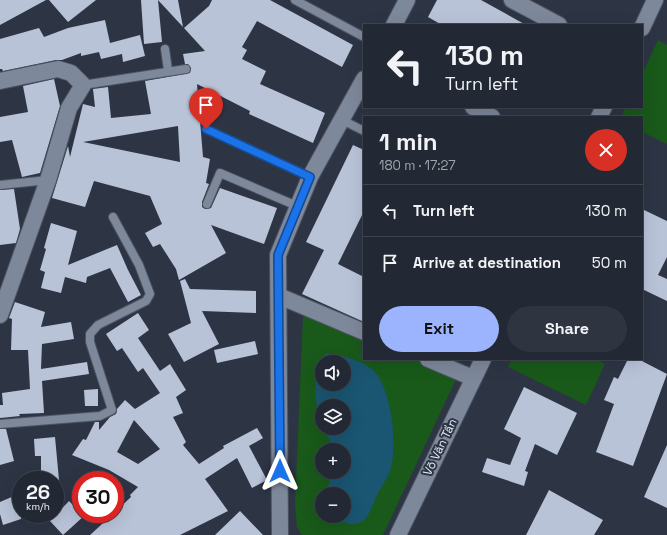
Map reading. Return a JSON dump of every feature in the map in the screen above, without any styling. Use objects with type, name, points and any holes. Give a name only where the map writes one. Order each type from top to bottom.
[{"type":"street","points":[[395,24],[407,0]]},
{"type":"street","points":[[512,0],[557,24]]},
{"type":"street","points":[[643,26],[655,0]]},
{"type":"street","points":[[0,82],[58,69],[71,73],[83,85],[69,108],[48,180],[0,316]]},
{"type":"street","points":[[280,535],[278,255],[310,177],[363,81]]},
{"type":"street","points":[[475,108],[490,116]]},
{"type":"street","points":[[279,296],[363,332]]},
{"type":"street","points":[[430,360],[473,378]]},
{"type":"street","name":"Võ Văn Tần","points":[[398,535],[482,360]]},
{"type":"lane","points":[[295,0],[363,36]]},
{"type":"lane","points":[[165,49],[168,70]]},
{"type":"lane","points":[[83,85],[168,70],[186,69]]},
{"type":"lane","points":[[342,120],[363,130]]},
{"type":"lane","points":[[206,129],[310,177]]},
{"type":"lane","points":[[207,204],[220,173],[297,206]]},
{"type":"lane","points":[[0,185],[48,180]]},
{"type":"lane","points":[[0,424],[100,416],[112,410],[90,342],[90,334],[98,325],[146,302],[150,294],[139,265],[113,217]]},
{"type":"green space","points":[[658,40],[667,45],[667,144],[643,132],[643,116],[622,116],[626,108],[643,108],[643,72]]},
{"type":"green space","points":[[310,316],[363,338],[363,360],[415,360],[457,377],[383,535],[302,535],[297,527],[295,504],[303,317]]},
{"type":"green space","points":[[512,360],[597,360],[605,364],[586,405],[508,367]]},
{"type":"water","points":[[332,354],[340,355],[325,355]]},
{"type":"water","points":[[351,358],[362,363],[374,371],[383,385],[392,422],[392,461],[390,471],[369,514],[361,522],[353,524],[346,523],[351,523],[351,487],[328,487],[330,479],[351,479],[351,443],[331,443],[327,435],[351,435],[351,399],[316,399],[315,391],[351,391]]},
{"type":"building","points":[[0,0],[46,0],[0,25]]},
{"type":"building","points":[[49,0],[96,0],[68,22]]},
{"type":"building","points":[[141,0],[158,0],[162,42],[144,44]]},
{"type":"building","points":[[158,0],[178,0],[183,27]]},
{"type":"building","points":[[212,0],[270,0],[353,45],[342,67],[257,21],[242,47],[247,50],[242,59],[266,71],[260,84],[325,113],[313,143],[249,114],[250,111],[197,84],[203,157],[210,159],[206,183],[209,184],[202,202],[202,207],[205,209],[211,208],[220,188],[277,208],[264,244],[211,225],[226,253],[179,280],[176,269],[160,244],[153,247],[145,233],[162,224],[150,196],[94,181],[85,207],[52,198],[68,146],[70,157],[83,104],[95,107],[93,89],[108,87],[111,118],[151,114],[145,81],[190,73],[191,68],[188,64],[185,64],[183,54],[205,51],[184,28],[209,6]],"holes":[[[178,126],[180,162],[83,142]]]},
{"type":"building","points":[[437,0],[481,0],[524,24],[440,24],[428,17]]},
{"type":"building","points":[[105,20],[110,43],[140,35],[145,56],[123,62],[122,54],[101,59],[99,52],[81,56],[81,53],[62,60],[3,71],[0,69],[0,39],[39,28],[44,37],[68,28]]},
{"type":"building","points":[[54,79],[60,106],[40,173],[22,177],[12,140],[0,142],[0,117],[28,112],[23,86]]},
{"type":"building","points":[[353,145],[363,150],[363,213],[338,264],[363,276],[363,322],[302,294],[324,250],[306,242]]},
{"type":"building","points":[[14,189],[20,229],[16,243],[0,245],[0,190]]},
{"type":"building","points":[[643,209],[667,221],[667,257],[658,275],[667,279],[667,301],[643,289]]},
{"type":"building","points":[[51,223],[77,231],[68,265],[117,245],[141,295],[128,302],[110,268],[87,277],[86,283],[65,277],[61,293],[41,288],[45,272],[40,270]]},
{"type":"building","points":[[185,279],[190,289],[256,291],[256,313],[202,311],[219,344],[184,362],[168,334],[191,323],[180,281]]},
{"type":"building","points":[[15,302],[45,312],[41,327],[71,322],[74,339],[42,344],[41,369],[87,362],[89,374],[42,381],[44,413],[19,414],[20,416],[0,418],[0,405],[3,405],[2,393],[30,389],[28,350],[11,350],[12,319],[9,318]]},
{"type":"building","points":[[138,313],[149,330],[138,338],[160,371],[170,364],[186,390],[176,397],[183,413],[173,417],[186,442],[183,445],[199,464],[224,448],[223,446],[257,428],[263,438],[249,446],[267,480],[252,488],[237,458],[205,479],[228,511],[180,535],[90,535],[103,523],[124,523],[124,504],[138,487],[124,479],[124,471],[111,471],[72,455],[83,439],[86,440],[95,422],[99,422],[99,430],[110,417],[116,414],[117,409],[125,400],[135,409],[160,393],[143,368],[138,372],[122,348],[117,351],[106,334]],"holes":[[[134,420],[160,449],[138,464],[117,452]]]},
{"type":"building","points":[[255,341],[258,354],[217,363],[214,350]]},
{"type":"building","points":[[628,360],[640,360],[667,374],[633,466],[596,452],[614,404],[604,400],[614,377],[618,379]]},
{"type":"building","points":[[524,387],[577,413],[557,455],[535,444],[525,471],[528,472],[524,486],[482,472],[487,458],[510,465],[521,438],[504,429]]},
{"type":"building","points":[[98,389],[98,406],[85,406],[84,390]]},
{"type":"building","points":[[0,429],[6,429],[14,461],[0,465]]},
{"type":"building","points":[[55,437],[58,471],[41,471],[41,456],[35,456],[34,439]]},
{"type":"building","points":[[667,445],[667,508],[644,497]]},
{"type":"building","points":[[549,490],[603,520],[594,535],[526,535]]},
{"type":"building","points":[[12,497],[12,522],[3,525],[0,514],[0,502]]},
{"type":"building","points":[[69,501],[72,504],[72,523],[76,523],[63,535],[52,523],[64,523],[64,506]]},
{"type":"building","points":[[240,511],[263,535],[215,535]]},
{"type":"route","points":[[206,129],[310,177],[278,255],[280,471]]}]
